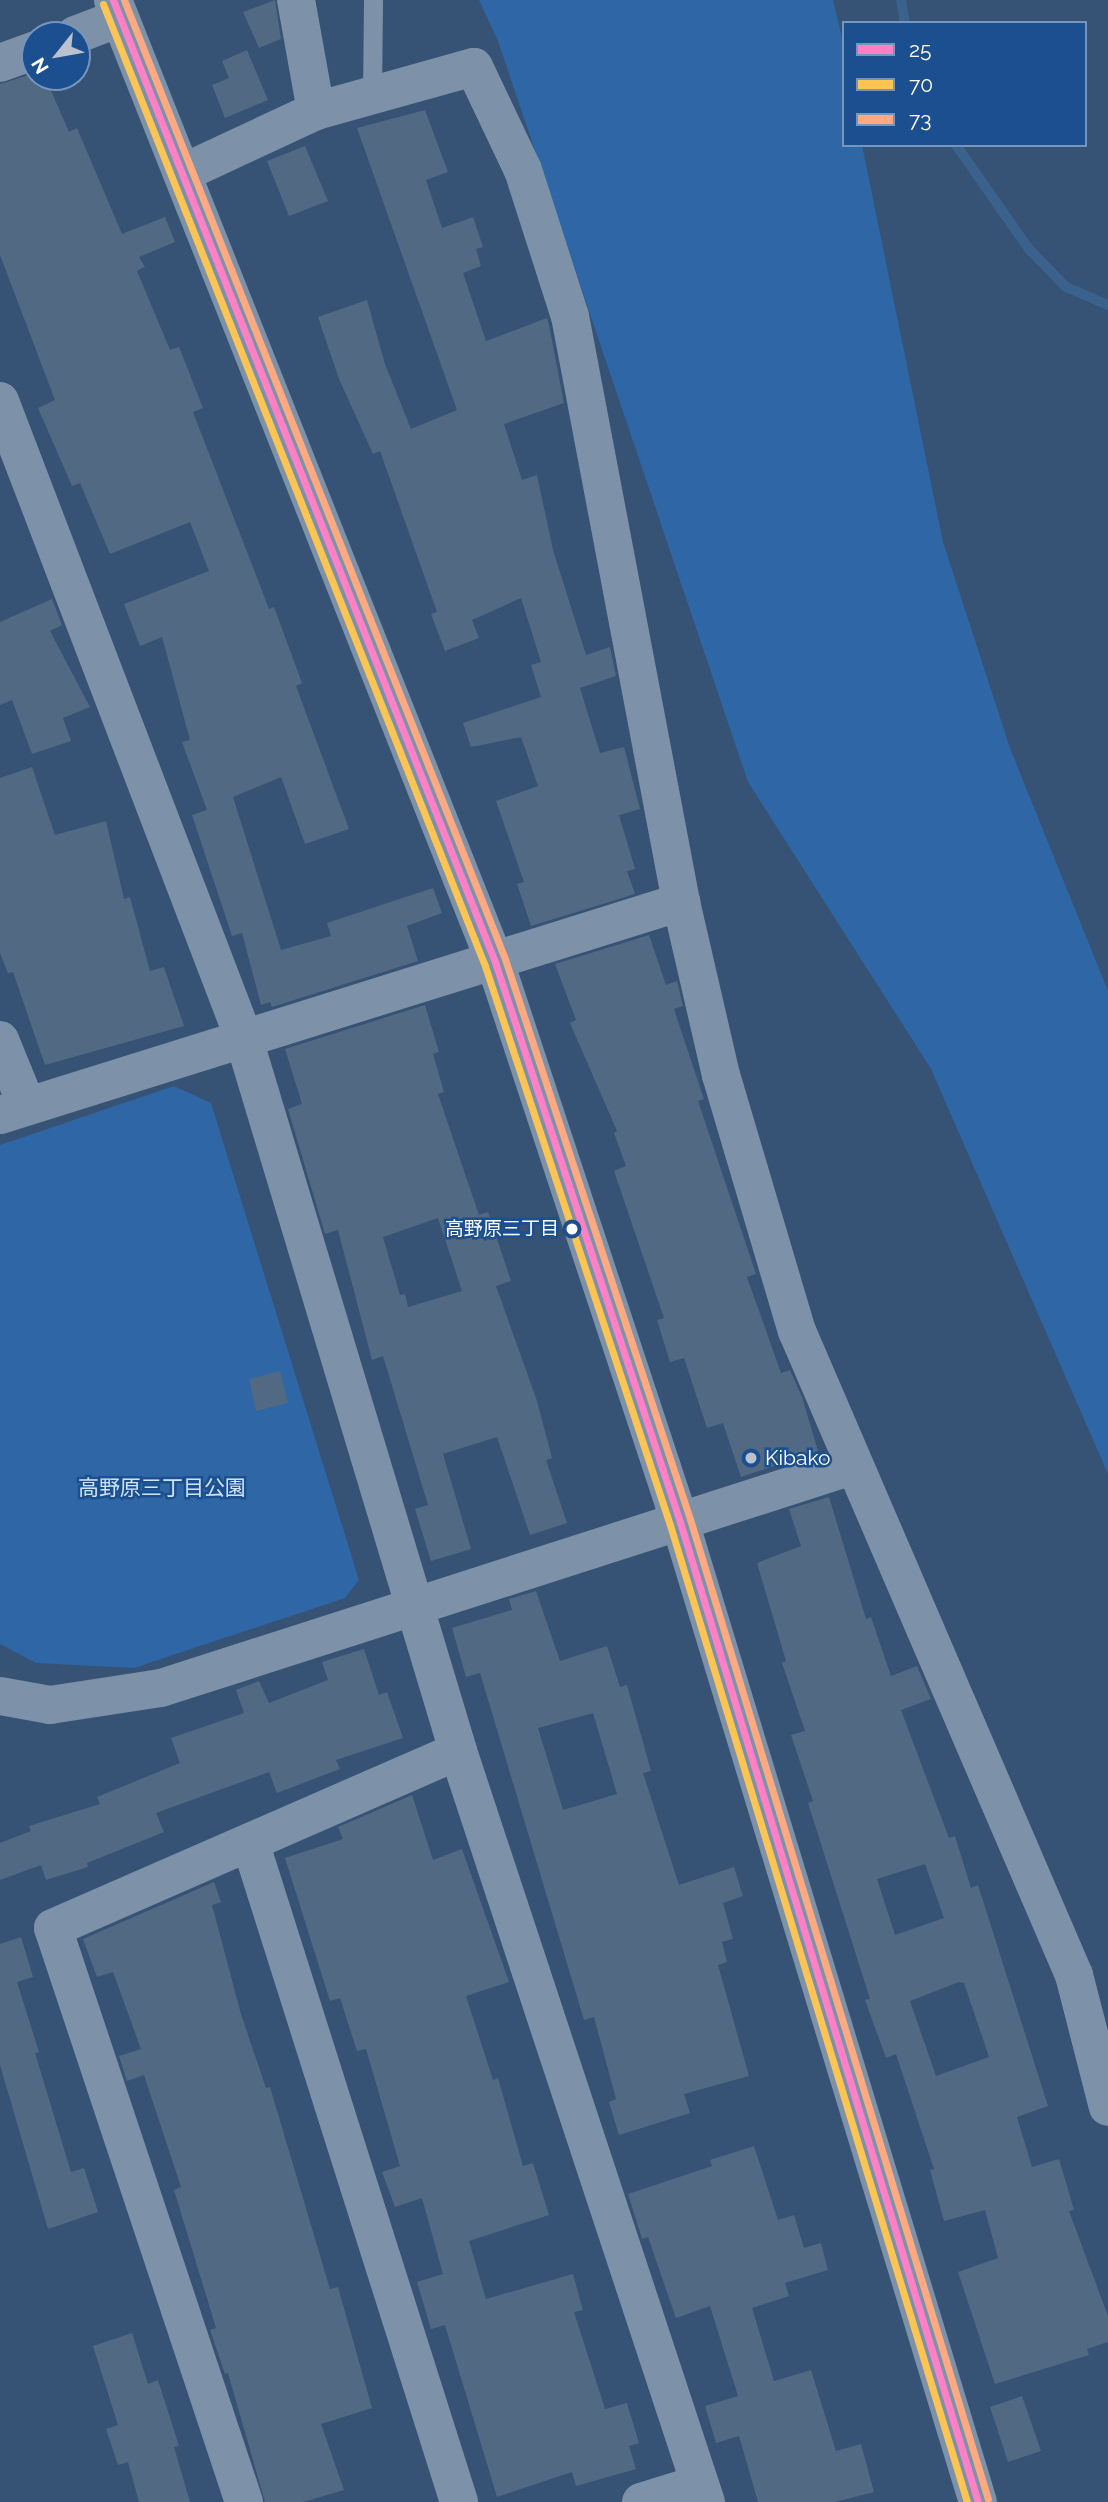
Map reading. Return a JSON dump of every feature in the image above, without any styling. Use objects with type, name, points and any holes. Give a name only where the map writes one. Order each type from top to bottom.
[{"type":"street","points":[[296,0],[316,111]]},
{"type":"street","points":[[91,25],[117,9],[185,172],[495,962],[680,1522],[978,2502]]},
{"type":"street","points":[[0,63],[21,55]]},
{"type":"street","points":[[185,172],[316,111],[474,67],[523,170],[570,316],[681,902],[722,1075],[797,1331],[852,1466],[1074,1975],[1108,2107]]},
{"type":"street","points":[[0,401],[243,1036],[457,1751],[703,2493],[641,2502]]},
{"type":"street","points":[[0,1040],[14,1111],[243,1036],[495,962],[681,902]]},
{"type":"street","points":[[0,1696],[50,1705],[161,1688],[852,1466]]},
{"type":"street","points":[[244,2502],[53,1928],[250,1845],[457,1751]]},
{"type":"street","points":[[250,1845],[459,2502]]},
{"type":"lane","points":[[372,95],[373,0]]},
{"type":"green space","points":[[479,0],[833,0],[842,38],[842,147],[862,147],[943,542],[1010,748],[1108,991],[1108,1474],[931,1069],[748,782],[498,41]]},
{"type":"green space","name":"高野原三丁目公園","points":[[174,1086],[211,1103],[359,1580],[345,1598],[134,1668],[36,1663],[0,1644],[0,1145]]},
{"type":"building","points":[[275,0],[281,39],[259,48],[243,12]]},
{"type":"building","points":[[247,50],[268,100],[225,118],[212,85],[229,78],[222,61]]},
{"type":"building","points":[[21,77],[21,91],[51,91],[69,132],[77,128],[122,234],[165,217],[175,242],[139,257],[145,267],[137,271],[170,350],[179,347],[203,408],[193,412],[269,609],[274,607],[302,683],[296,686],[349,829],[305,844],[281,777],[233,797],[281,950],[331,936],[327,923],[433,888],[442,913],[407,926],[418,961],[272,1007],[270,1002],[261,1005],[242,933],[232,936],[192,815],[207,810],[182,742],[190,740],[162,637],[140,646],[124,604],[209,571],[190,522],[110,554],[80,483],[72,486],[38,408],[55,400],[0,255],[0,84]]},
{"type":"building","points":[[425,110],[448,172],[426,180],[442,228],[473,217],[483,247],[476,249],[481,266],[463,273],[486,341],[547,318],[564,403],[504,424],[522,480],[537,475],[553,550],[586,655],[610,647],[616,676],[580,688],[600,753],[624,747],[640,809],[619,815],[635,869],[627,871],[635,894],[531,926],[517,884],[524,882],[496,801],[538,786],[521,737],[471,747],[463,723],[541,697],[531,665],[541,662],[521,598],[472,620],[479,638],[445,651],[431,614],[437,612],[380,451],[373,454],[339,379],[318,317],[367,300],[385,364],[411,429],[457,410],[357,128]]},
{"type":"building","points":[[305,146],[328,201],[289,216],[267,161]]},
{"type":"building","points":[[52,599],[62,625],[50,631],[90,707],[63,718],[71,741],[32,754],[12,700],[0,705],[0,622]]},
{"type":"building","points":[[32,767],[55,835],[106,821],[124,899],[130,897],[150,971],[164,967],[184,1026],[45,1065],[13,972],[8,973],[0,953],[0,778]]},
{"type":"building","points":[[649,935],[666,985],[677,981],[683,1006],[674,1009],[704,1099],[698,1101],[756,1274],[747,1277],[781,1373],[790,1370],[802,1397],[818,1451],[741,1477],[723,1423],[707,1428],[684,1358],[670,1362],[657,1320],[664,1318],[614,1171],[626,1166],[614,1133],[617,1131],[570,1023],[576,1020],[555,964]]},
{"type":"building","points":[[425,1005],[439,1052],[433,1054],[444,1092],[438,1094],[479,1215],[488,1212],[511,1281],[496,1286],[537,1401],[552,1458],[546,1460],[567,1523],[530,1535],[497,1437],[443,1454],[471,1549],[431,1561],[415,1509],[428,1505],[383,1356],[372,1360],[338,1230],[325,1234],[288,1109],[302,1104],[285,1049]],"holes":[[[438,1218],[462,1291],[408,1307],[405,1294],[400,1295],[383,1237]]]},
{"type":"building","points":[[280,1371],[288,1403],[256,1411],[249,1379]]},
{"type":"building","points":[[829,1497],[866,1619],[871,1617],[891,1676],[917,1666],[931,1699],[901,1710],[949,1838],[955,1836],[971,1888],[978,1885],[1048,2106],[1017,2117],[1032,2167],[1059,2159],[1074,2210],[1069,2211],[1108,2316],[1108,2342],[1087,2349],[1089,2355],[995,2384],[958,2272],[998,2258],[985,2210],[944,2221],[930,2170],[934,2169],[896,2054],[886,2058],[865,2000],[870,1999],[808,1803],[813,1801],[791,1735],[805,1731],[782,1663],[786,1661],[757,1563],[801,1546],[789,1509]],"holes":[[[925,1864],[944,1918],[895,1935],[877,1879]],[[959,1982],[964,1983],[989,2057],[936,2076],[910,2001]]]},
{"type":"building","points":[[536,1591],[560,1661],[607,1646],[620,1687],[627,1685],[651,1771],[643,1773],[679,1885],[734,1867],[743,1896],[723,1903],[733,1939],[722,1942],[727,1962],[718,1965],[749,2076],[684,2094],[690,2113],[619,2135],[609,2102],[616,2099],[594,2017],[584,2020],[480,1673],[466,1677],[452,1628],[512,1610],[509,1599]],"holes":[[[593,1713],[617,1794],[563,1810],[538,1728]]]},
{"type":"building","points":[[364,1649],[379,1695],[387,1692],[403,1738],[336,1760],[340,1769],[277,1793],[269,1772],[156,1813],[164,1832],[87,1863],[88,1867],[46,1880],[41,1865],[0,1880],[0,1843],[31,1831],[29,1826],[100,1804],[97,1797],[180,1763],[171,1738],[244,1713],[236,1690],[259,1681],[269,1703],[328,1680],[322,1662]]},
{"type":"building","points":[[412,1795],[433,1860],[462,1849],[509,1982],[466,1996],[493,2080],[498,2078],[523,2166],[533,2163],[549,2215],[469,2241],[486,2299],[573,2274],[583,2310],[574,2312],[605,2409],[627,2403],[639,2443],[629,2446],[636,2469],[576,2486],[572,2472],[497,2497],[445,2325],[431,2329],[417,2282],[443,2274],[422,2198],[395,2207],[382,2172],[400,2166],[366,2049],[357,2051],[340,1998],[330,2001],[285,1858],[343,1839],[338,1827]]},
{"type":"building","points":[[214,1882],[221,1902],[212,1905],[241,2014],[266,2088],[270,2087],[330,2289],[338,2287],[372,2408],[321,2424],[344,2490],[303,2502],[265,2502],[228,2373],[225,2374],[210,2330],[216,2328],[174,2190],[181,2187],[144,2075],[127,2081],[119,2056],[141,2049],[113,1972],[97,1977],[83,1939]]},
{"type":"building","points":[[21,1937],[33,1977],[17,1982],[39,2052],[35,2053],[71,2172],[84,2168],[98,2212],[48,2229],[0,2065],[0,1944]]},
{"type":"building","points":[[754,2146],[778,2220],[794,2215],[804,2248],[821,2243],[828,2270],[785,2283],[789,2296],[752,2308],[774,2381],[811,2370],[836,2451],[861,2444],[874,2492],[835,2502],[758,2502],[739,2436],[716,2443],[705,2406],[738,2396],[710,2306],[676,2318],[648,2237],[642,2239],[628,2194],[712,2166],[710,2160]]},
{"type":"building","points":[[132,2333],[148,2384],[158,2380],[179,2446],[174,2447],[190,2502],[139,2502],[128,2462],[118,2465],[106,2429],[118,2425],[93,2346]]},
{"type":"building","points":[[1022,2396],[1041,2451],[1008,2462],[990,2407]]},
{"type":"waterway","points":[[901,0],[905,21]]},
{"type":"waterway","points":[[957,147],[1028,248],[1066,287],[1108,305]]},
{"type":"transit line","name":"25","points":[[113,0],[495,962],[680,1522],[978,2502]]},
{"type":"transit line","name":"73","points":[[124,0],[505,959],[690,1519],[988,2499]]},
{"type":"transit line","name":"70","points":[[103,4],[485,966],[670,1525],[967,2502]]},
{"type":"place","name":"高野原三丁目","points":[[572,1229]]},
{"type":"place","name":"Kibako","points":[[751,1458]]}]
